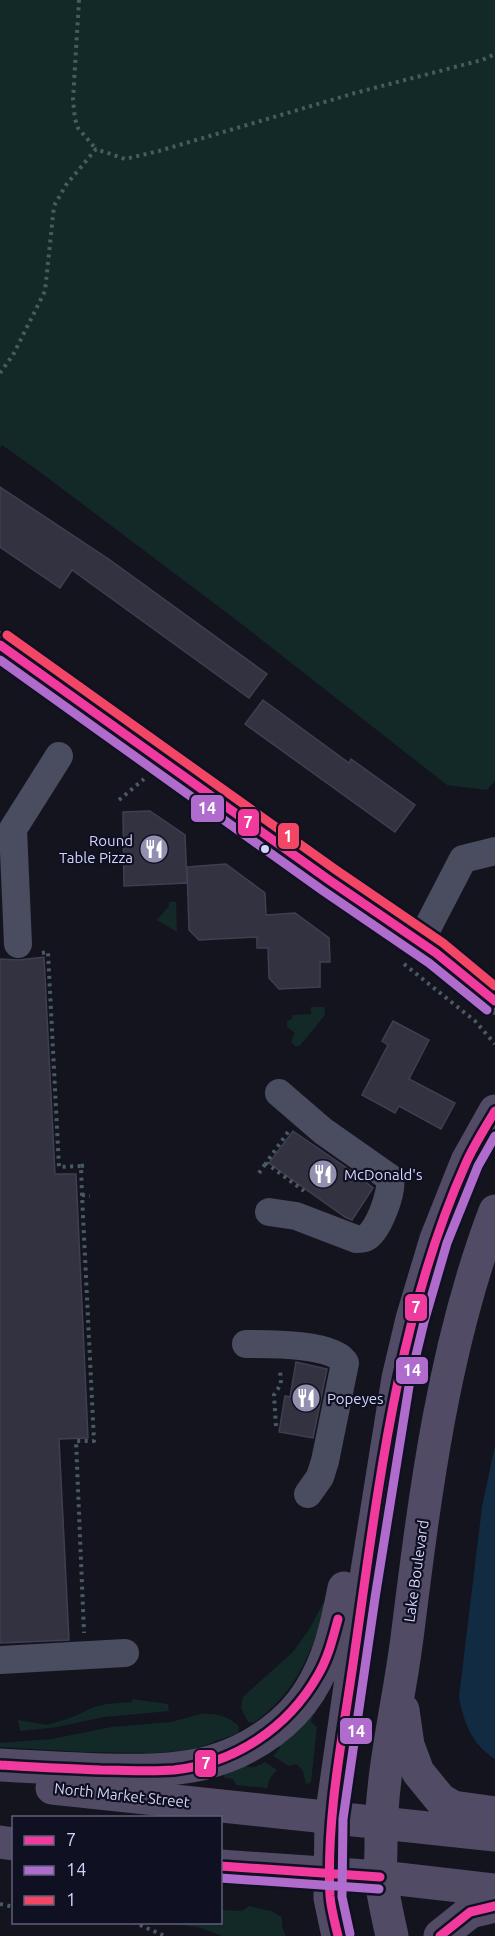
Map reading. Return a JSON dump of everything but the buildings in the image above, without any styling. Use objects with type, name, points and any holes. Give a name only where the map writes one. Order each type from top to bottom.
[{"type":"main road","points":[[338,1936],[330,1898],[331,1818],[363,1596],[406,1340],[436,1239],[467,1161],[495,1111]]},
{"type":"main road","name":"Lake Boulevard","points":[[392,1936],[381,1877],[384,1778],[406,1641],[414,1572],[450,1356],[473,1275],[495,1211]]},
{"type":"main road","points":[[459,1325],[481,1302],[495,1268]]},
{"type":"main road","points":[[406,1340],[416,1352],[426,1380],[406,1529],[414,1572]]},
{"type":"main road","points":[[0,1765],[51,1769],[146,1771],[190,1768],[221,1760],[239,1752],[256,1743],[286,1720],[309,1693],[324,1663],[336,1625],[363,1497],[387,1444]]},
{"type":"main road","points":[[406,1641],[403,1707],[408,1744],[417,1772],[440,1799],[453,1808],[495,1813]]},
{"type":"main road","name":"North Market Street","points":[[0,1783],[495,1835]]},
{"type":"main road","points":[[222,1866],[330,1872],[495,1890]]},
{"type":"main road","points":[[440,1936],[470,1912],[495,1906]]},
{"type":"street","points":[[0,645],[329,880],[420,942],[495,1001]]},
{"type":"street","points":[[18,944],[13,829],[59,756]]},
{"type":"street","points":[[420,942],[463,860],[495,851]]},
{"type":"street","points":[[279,1093],[322,1131],[390,1178],[391,1182],[385,1208],[368,1237],[356,1239],[282,1214]]},
{"type":"street","points":[[246,1344],[281,1344],[334,1352],[342,1357],[345,1363],[325,1461],[320,1477],[308,1494]]},
{"type":"street","points":[[0,1660],[125,1653]]},
{"type":"path","points":[[79,0],[73,100],[75,119],[78,128],[96,149],[125,159],[355,93],[482,60],[495,54]]},
{"type":"path","points":[[0,374],[13,355],[45,291],[54,206],[66,185],[96,149]]},
{"type":"path","points":[[119,800],[144,778]]},
{"type":"path","points":[[48,952],[59,1167],[87,1165]]},
{"type":"path","points":[[259,1173],[292,1127]]},
{"type":"path","points":[[266,1163],[311,1195],[282,1214]]},
{"type":"path","points":[[81,1166],[94,1441],[76,1441],[85,1639]]},
{"type":"path","points":[[82,1195],[90,1196]]},
{"type":"path","points":[[276,1426],[274,1395],[281,1384],[280,1366]]},
{"type":"path","points":[[135,1924],[165,1936]]},
{"type":"green space","points":[[0,0],[495,0],[495,781],[487,790],[447,785],[243,625],[36,469],[2,445],[0,448]]},
{"type":"green space","points":[[169,902],[176,902],[177,932],[157,920],[169,906]]},
{"type":"green space","points":[[311,1007],[324,1007],[325,1015],[302,1043],[295,1046],[291,1042],[295,1033],[287,1027],[287,1021],[292,1019],[293,1015],[311,1014]]},
{"type":"green space","points":[[323,1603],[327,1603],[315,1638],[291,1685],[268,1711],[253,1723],[248,1722],[241,1708],[243,1697],[293,1652],[310,1628]]},
{"type":"green space","points":[[131,1699],[168,1704],[169,1711],[104,1717],[57,1727],[20,1731],[18,1720],[47,1725],[73,1717],[94,1707],[133,1702]]},
{"type":"green space","points":[[201,1714],[216,1715],[230,1720],[239,1726],[238,1733],[187,1750],[155,1753],[0,1747],[0,1743],[52,1739],[112,1727],[171,1722]]},
{"type":"green space","points":[[313,1715],[311,1722],[317,1727],[311,1782],[306,1784],[303,1771],[297,1764],[289,1766],[273,1756],[280,1748],[279,1743]]},
{"type":"green space","points":[[265,1762],[277,1770],[270,1778],[267,1788],[236,1785],[233,1779],[225,1778],[223,1773],[245,1765],[255,1767]]},
{"type":"green space","points":[[249,1906],[271,1911],[282,1917],[282,1927],[286,1936],[222,1936],[198,1927],[174,1924],[222,1924],[222,1910],[242,1911]]},
{"type":"water","points":[[495,1445],[495,1759],[480,1747],[470,1732],[459,1697],[482,1507]]},
{"type":"transit line","name":"1","points":[[7,635],[336,870],[443,943],[495,986]]},
{"type":"transit line","name":"7","points":[[0,645],[329,880],[436,953],[495,1001]]},
{"type":"transit line","name":"14","points":[[0,660],[322,890],[429,963],[487,1010]]},
{"type":"transit line","name":"7","points":[[338,1936],[330,1896],[329,1866],[333,1806],[372,1531],[393,1406],[423,1282],[442,1222],[469,1156],[495,1111]]},
{"type":"transit line","name":"14","points":[[350,1934],[342,1897],[343,1819],[410,1380],[447,1243],[478,1166],[495,1136]]},
{"type":"transit line","name":"7","points":[[0,1765],[165,1771],[218,1760],[258,1740],[275,1727],[306,1694],[325,1662],[338,1619]]},
{"type":"transit line","name":"7","points":[[222,1866],[380,1877]]},
{"type":"transit line","name":"14","points":[[222,1878],[379,1889]]},
{"type":"transit line","name":"7","points":[[440,1936],[470,1912],[495,1906]]},
{"type":"place","name":"Round Table Pizza","points":[[154,849]]},
{"type":"place","name":"McDonald's","points":[[323,1174]]},
{"type":"place","name":"Popeyes","points":[[306,1398]]}]
